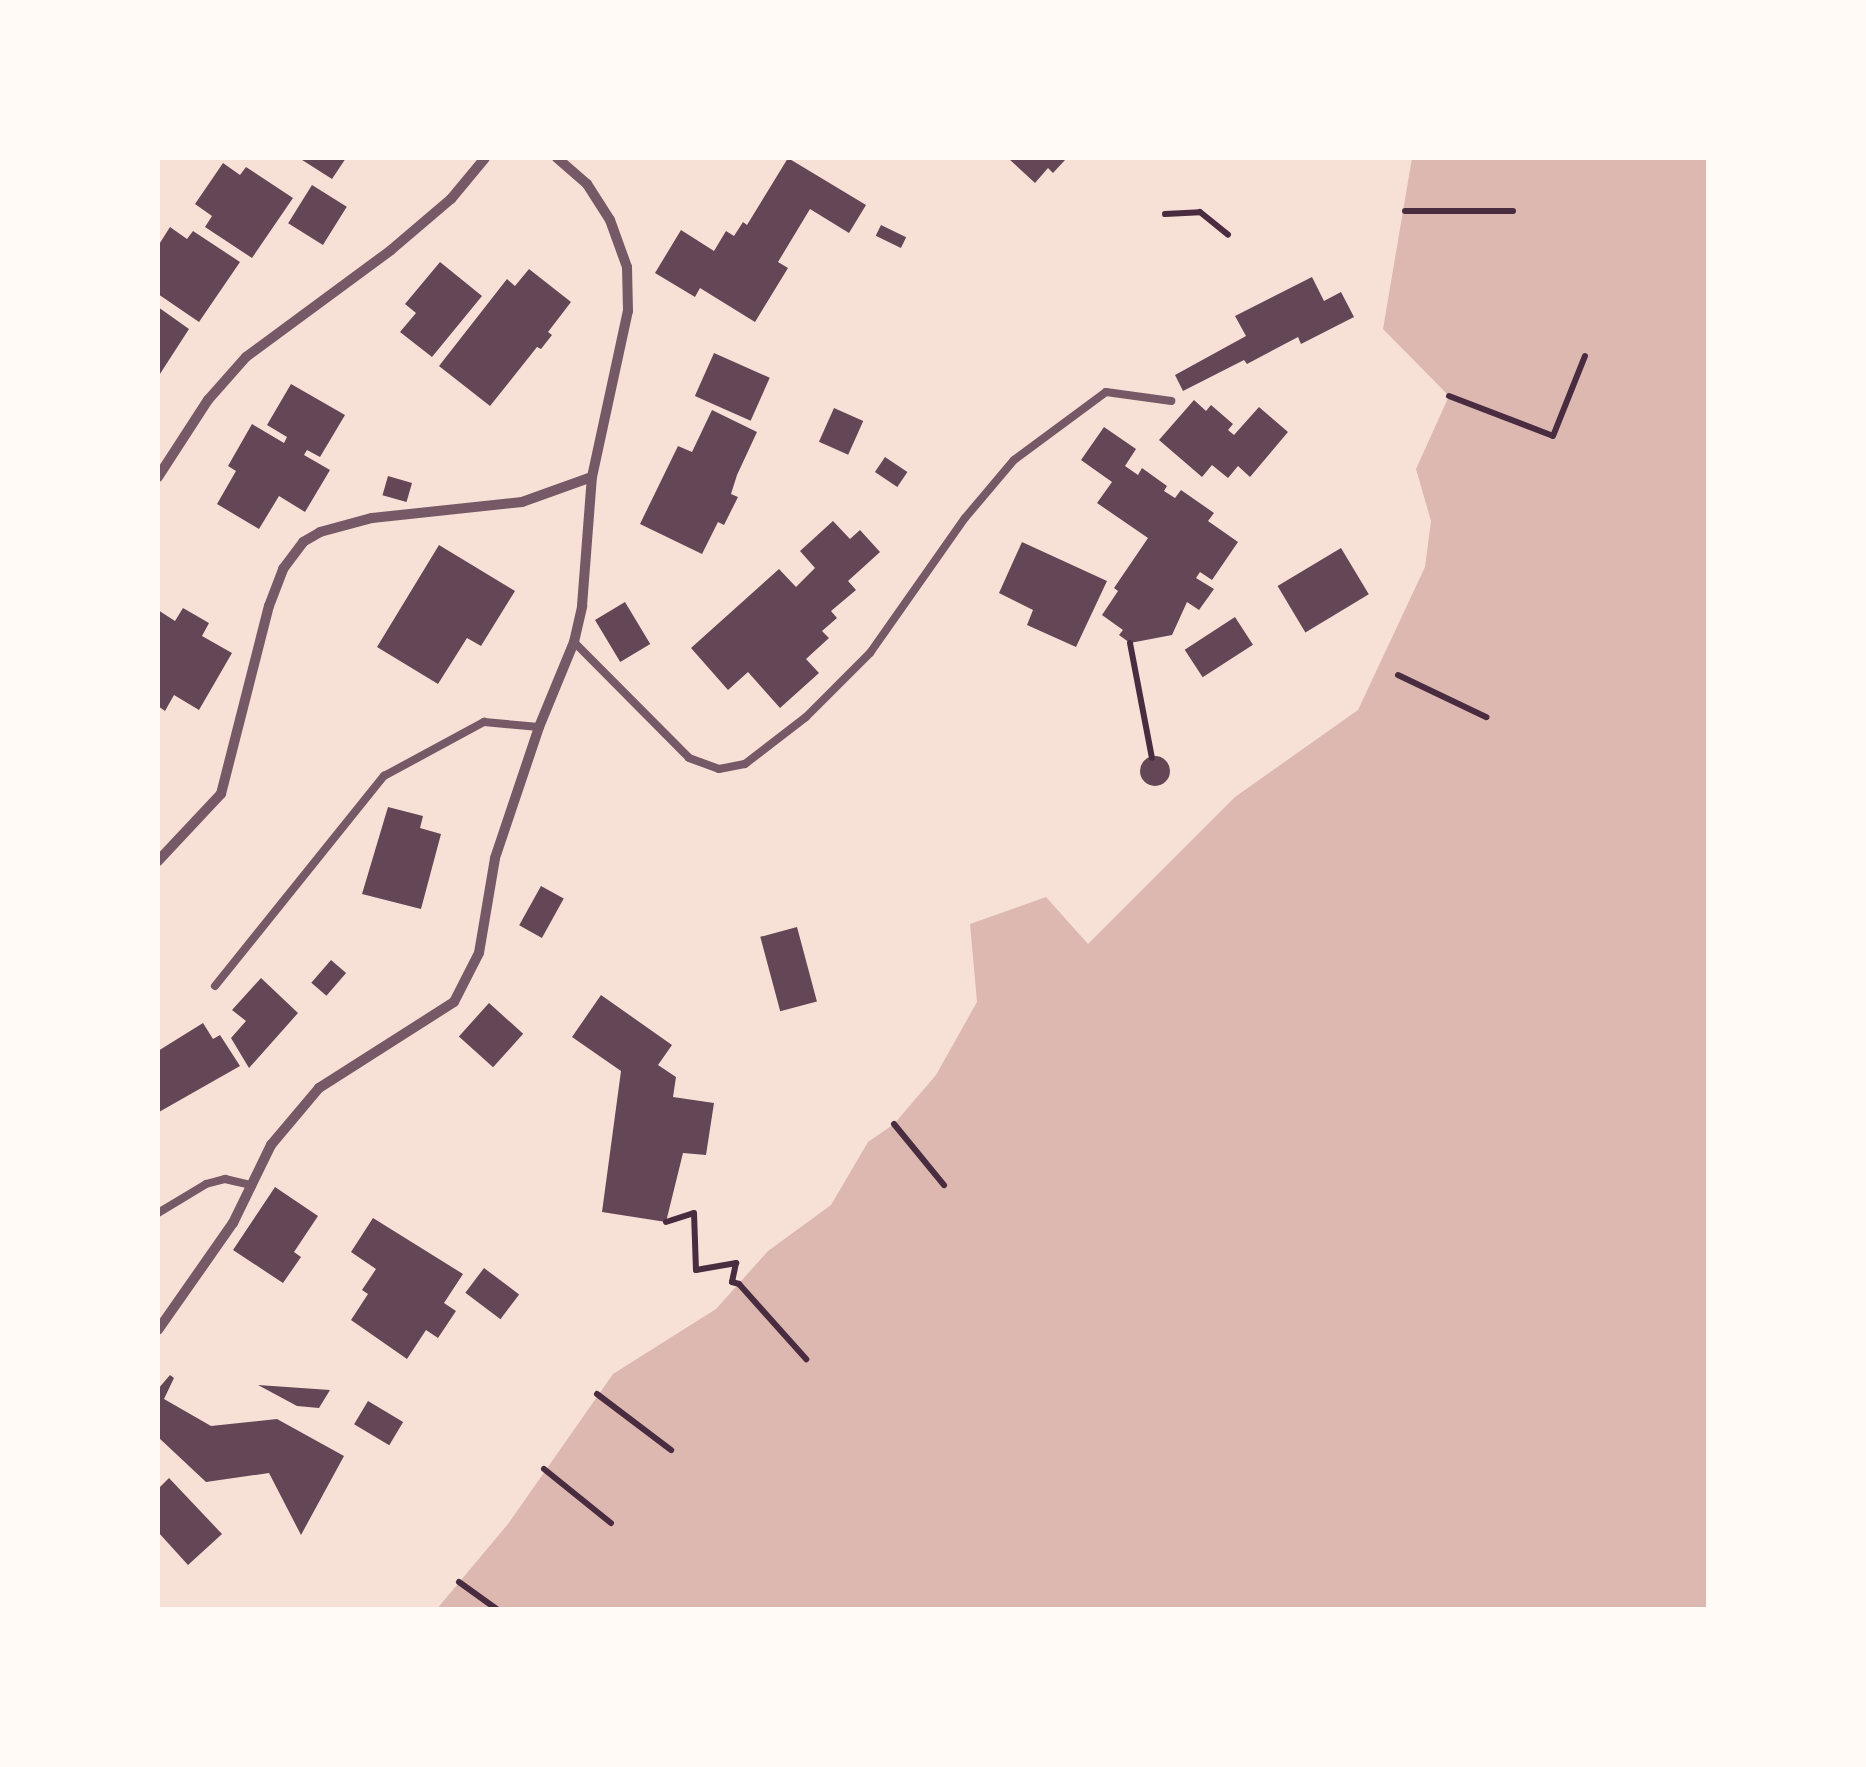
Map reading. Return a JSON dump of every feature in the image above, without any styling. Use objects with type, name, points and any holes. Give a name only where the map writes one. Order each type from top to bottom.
[{"type":"street","points":[[158,476],[208,400],[246,357],[391,250],[451,199],[485,158]]},
{"type":"street","points":[[158,1330],[233,1224],[272,1146],[319,1088],[454,1002],[479,953],[495,858],[539,726],[574,642],[582,606],[592,476],[628,311],[627,267],[610,220],[594,196],[557,158]]},
{"type":"street","points":[[158,861],[221,794],[269,606],[283,569],[303,542],[320,532],[372,518],[493,508],[592,476]]},
{"type":"lane","points":[[574,642],[689,758],[720,770],[745,764],[806,717],[870,653],[966,518],[1014,460],[1106,392],[1171,401]]},
{"type":"lane","points":[[216,986],[384,776],[484,722],[539,726]]},
{"type":"lane","points":[[158,1214],[206,1184],[225,1178],[252,1185]]},
{"type":"path","points":[[1406,211],[1514,211]]},
{"type":"path","points":[[1165,214],[1200,212],[1228,235]]},
{"type":"path","points":[[1449,396],[1553,436],[1585,356]]},
{"type":"path","points":[[1130,642],[1152,758]]},
{"type":"path","points":[[1398,675],[1486,717]]},
{"type":"path","points":[[894,1124],[944,1185]]},
{"type":"path","points":[[666,1222],[694,1213],[696,1270],[736,1263],[732,1282],[739,1284],[806,1358]]},
{"type":"path","points":[[597,1394],[671,1450]]},
{"type":"path","points":[[544,1469],[611,1523]]},
{"type":"path","points":[[458,1582],[498,1610]]},
{"type":"shaded area","points":[[1412,158],[1708,158],[1708,1609],[436,1610],[508,1524],[613,1374],[716,1309],[768,1251],[831,1205],[868,1142],[894,1124],[936,1075],[977,1002],[970,924],[1046,897],[1088,944],[1235,797],[1358,710],[1425,567],[1431,521],[1416,469],[1449,396],[1383,329]]},
{"type":"building","points":[[299,158],[346,158],[332,179]]},
{"type":"building","points":[[788,158],[866,205],[849,233],[810,209],[778,262],[788,268],[755,322],[700,288],[695,297],[655,273],[681,230],[714,251],[726,231],[734,236],[743,222],[747,225]]},
{"type":"building","points":[[1008,158],[1065,160],[1053,173],[1048,168],[1035,183]]},
{"type":"building","points":[[223,163],[240,175],[246,167],[293,198],[252,258],[205,227],[212,216],[195,204]]},
{"type":"building","points":[[312,185],[347,207],[323,245],[288,223]]},
{"type":"building","points":[[881,225],[906,237],[901,248],[876,236]]},
{"type":"building","points":[[170,227],[187,239],[193,231],[240,262],[199,322],[158,294],[158,246]]},
{"type":"building","points":[[440,262],[482,296],[432,357],[400,332],[416,313],[405,304]]},
{"type":"building","points":[[529,269],[571,302],[548,332],[552,335],[541,349],[537,347],[490,406],[439,366],[507,279],[515,286]]},
{"type":"building","points":[[1312,277],[1324,301],[1341,292],[1354,317],[1301,344],[1298,337],[1247,364],[1244,360],[1183,391],[1175,375],[1246,336],[1235,316]]},
{"type":"building","points":[[158,307],[189,329],[158,377]]},
{"type":"building","points":[[714,353],[770,378],[751,421],[695,396]]},
{"type":"building","points":[[291,384],[345,415],[320,457],[307,450],[304,455],[330,470],[305,512],[279,496],[259,529],[217,504],[236,471],[228,466],[252,424],[284,443],[287,437],[267,425]]},
{"type":"building","points":[[1194,400],[1206,411],[1211,405],[1233,424],[1228,430],[1234,435],[1259,407],[1288,432],[1250,477],[1238,466],[1228,478],[1212,465],[1202,477],[1159,440]]},
{"type":"building","points":[[834,408],[863,421],[848,455],[819,442]]},
{"type":"building","points":[[712,410],[757,432],[731,494],[738,497],[724,525],[718,522],[702,554],[640,524],[678,446],[692,452]]},
{"type":"building","points":[[1104,427],[1136,449],[1125,466],[1138,475],[1142,468],[1167,486],[1164,491],[1175,498],[1181,490],[1214,513],[1208,521],[1238,542],[1212,580],[1200,572],[1196,578],[1214,589],[1199,610],[1187,602],[1172,635],[1130,643],[1119,635],[1123,630],[1102,615],[1118,591],[1114,588],[1148,538],[1097,503],[1112,482],[1081,460]]},
{"type":"building","points":[[885,457],[907,472],[897,487],[875,472]]},
{"type":"building","points":[[388,476],[412,483],[407,502],[382,495]]},
{"type":"building","points":[[833,521],[850,539],[860,530],[880,552],[848,581],[856,590],[831,611],[837,618],[822,631],[829,638],[806,659],[819,673],[780,708],[748,672],[728,690],[691,648],[779,569],[796,587],[815,568],[800,551]]},
{"type":"building","points":[[1022,542],[1107,581],[1076,647],[1027,625],[1033,610],[999,593]]},
{"type":"building","points":[[439,545],[515,591],[481,646],[467,638],[438,684],[377,647]]},
{"type":"building","points":[[1341,548],[1369,594],[1305,632],[1278,586]]},
{"type":"building","points":[[625,602],[650,644],[620,662],[595,620]]},
{"type":"building","points":[[183,608],[209,623],[202,636],[232,653],[199,710],[174,695],[165,711],[158,706],[158,610],[175,621]]},
{"type":"building","points":[[1235,617],[1253,645],[1203,677],[1185,650]]},
{"type":"building","points":[[1155,756],[1166,760],[1170,771],[1166,782],[1155,786],[1144,782],[1140,771],[1144,760]]},
{"type":"building","points":[[388,807],[423,816],[420,828],[441,834],[421,909],[362,894]]},
{"type":"building","points":[[541,886],[564,899],[542,938],[519,925]]},
{"type":"building","points":[[797,927],[817,1001],[780,1011],[760,937]]},
{"type":"building","points":[[331,960],[346,973],[326,996],[311,983]]},
{"type":"building","points":[[261,978],[298,1013],[249,1068],[231,1038],[246,1021],[232,1010]]},
{"type":"building","points":[[601,995],[672,1045],[658,1065],[676,1077],[673,1097],[714,1103],[706,1155],[683,1153],[666,1222],[602,1212],[621,1071],[572,1037]]},
{"type":"building","points":[[489,1003],[523,1034],[493,1067],[459,1036]]},
{"type":"building","points":[[203,1023],[213,1039],[220,1035],[240,1066],[159,1112],[158,1051]]},
{"type":"building","points":[[275,1187],[318,1216],[294,1252],[301,1257],[283,1283],[233,1250]]},
{"type":"building","points":[[373,1218],[463,1274],[444,1303],[456,1311],[438,1338],[426,1330],[407,1359],[351,1320],[368,1294],[362,1290],[376,1269],[351,1252]]},
{"type":"building","points":[[484,1268],[519,1294],[500,1319],[465,1293]]},
{"type":"building","points":[[170,1375],[174,1378],[164,1399],[211,1426],[277,1419],[344,1456],[301,1535],[269,1473],[206,1482],[158,1437],[158,1389]]},
{"type":"building","points":[[258,1385],[330,1390],[319,1408],[297,1406]]},
{"type":"building","points":[[368,1401],[403,1422],[389,1445],[354,1424]]},
{"type":"building","points":[[169,1478],[222,1534],[188,1565],[158,1532],[158,1489]]}]
